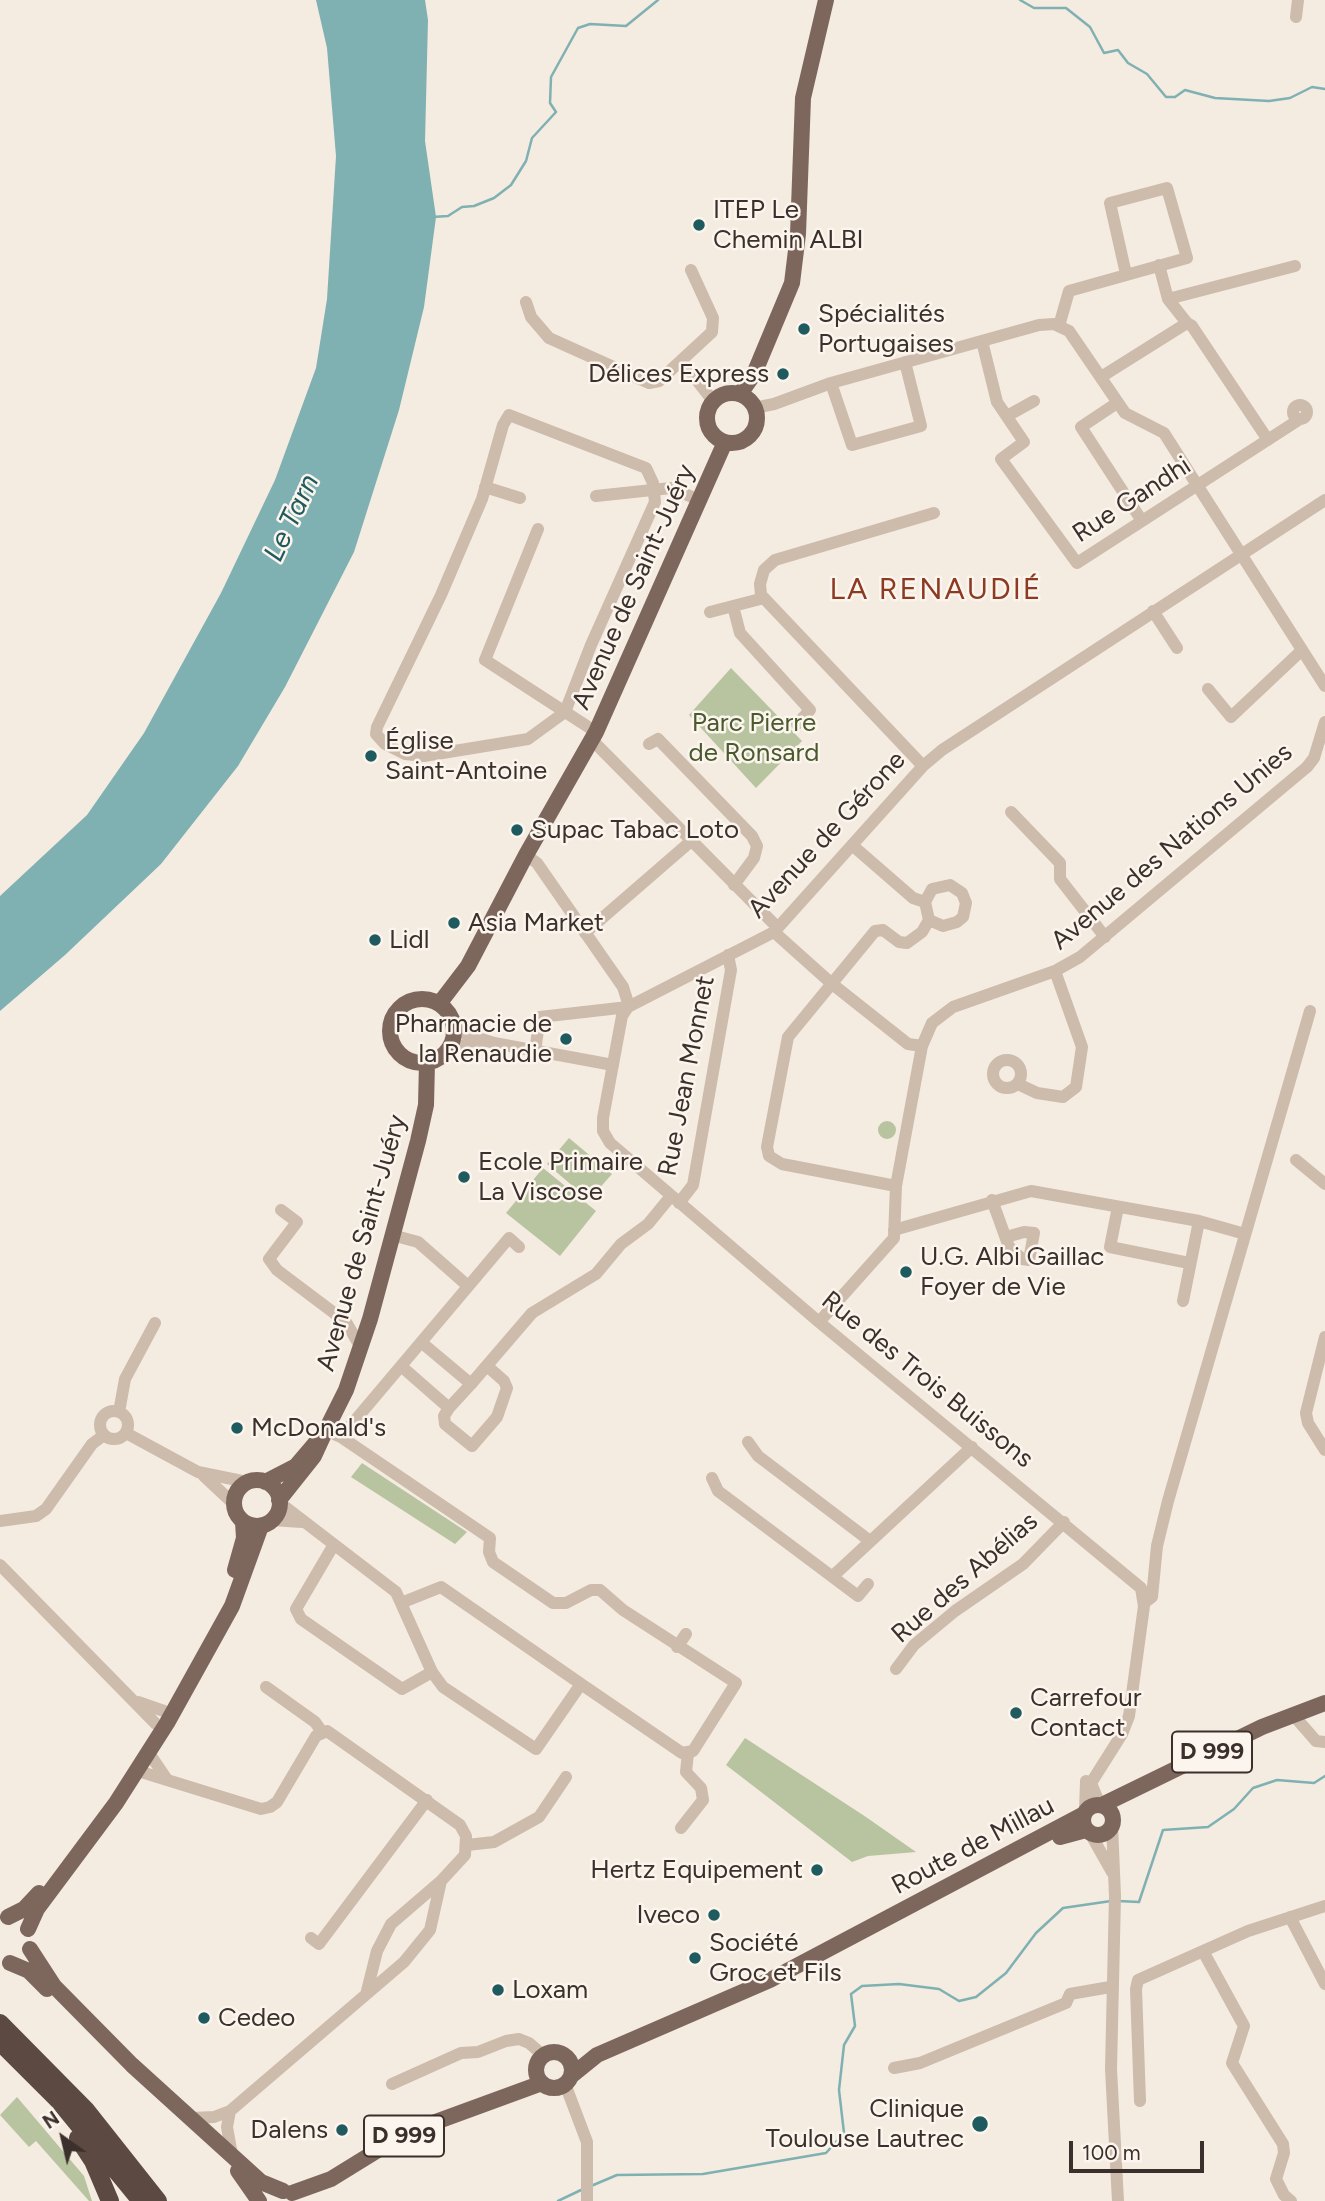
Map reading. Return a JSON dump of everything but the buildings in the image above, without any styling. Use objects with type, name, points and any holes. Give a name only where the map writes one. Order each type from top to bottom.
[{"type":"highway","points":[[0,2023],[86,2110],[158,2201]]},
{"type":"highway","points":[[0,2042],[83,2129],[141,2201]]},
{"type":"highway","points":[[14,2055],[22,2073],[84,2146],[110,2201]]},
{"type":"main road","points":[[740,394],[754,374],[792,283],[798,234],[803,98],[827,0]]},
{"type":"main road","points":[[817,37],[835,0]]},
{"type":"main road","points":[[726,393],[740,394],[754,408],[756,415],[753,430],[741,441],[725,442],[717,438],[708,425],[709,408],[713,401],[726,393]]},
{"type":"main road","name":"Avenue de Saint-Juéry","points":[[439,1004],[459,982],[526,855],[594,736],[725,442]]},
{"type":"main road","points":[[424,999],[439,1004],[450,1014],[454,1026],[451,1047],[444,1055],[427,1063],[408,1060],[394,1046],[391,1027],[393,1017],[406,1004],[424,999]]},
{"type":"main road","name":"Avenue de Saint-Juéry","points":[[280,1501],[333,1434],[363,1344],[426,1105],[427,1063]]},
{"type":"main road","name":"Avenue de Saint-Juéry","points":[[265,1482],[296,1466],[333,1434]]},
{"type":"main road","points":[[4,1918],[24,1909],[40,1892],[111,1798],[160,1717],[225,1598],[241,1554],[243,1522],[235,1505],[236,1493],[247,1482],[265,1482],[275,1488],[280,1501],[267,1523],[232,1606],[138,1771],[37,1909],[28,1930],[30,1949],[54,1986],[73,2007],[132,2065],[261,2182],[292,2195]]},
{"type":"main road","points":[[243,1522],[267,1523]]},
{"type":"main road","name":"Route de Millau","points":[[1096,1817],[1262,1727],[1324,1703]]},
{"type":"main road","name":"Route de Millau","points":[[568,2080],[597,2054],[770,1980],[1324,1703]]},
{"type":"main road","points":[[4,1918],[16,1919],[28,1930]]},
{"type":"main road","points":[[3,1963],[22,1959],[30,1949]]},
{"type":"main road","points":[[3,1963],[29,1971],[120,2062],[218,2150],[262,2201],[273,2194],[292,2195]]},
{"type":"main road","points":[[562,2054],[571,2063],[568,2080],[552,2088],[542,2083],[537,2075],[540,2061],[562,2054]]},
{"type":"main road","name":"Route de Millau","points":[[562,2054],[597,2054]]},
{"type":"main road","name":"D 999","points":[[482,2103],[520,2081],[540,2061]]},
{"type":"main road","name":"D 999","points":[[292,2195],[331,2179],[391,2142],[482,2103],[542,2083]]},
{"type":"main road","name":"D 999","points":[[311,2201],[331,2179]]},
{"type":"street","points":[[1296,17],[1298,0]]},
{"type":"street","points":[[1059,326],[1069,291],[1187,258],[1167,188],[1110,203],[1125,274]]},
{"type":"street","points":[[1159,265],[1168,299],[1186,323],[1192,326],[1268,440]]},
{"type":"street","points":[[1168,299],[1295,266]]},
{"type":"street","points":[[526,302],[531,317],[549,338],[649,383],[659,382],[712,332],[713,318],[691,270]]},
{"type":"street","points":[[1101,377],[1186,323]]},
{"type":"street","points":[[754,408],[775,404],[831,383],[1039,325],[1059,326],[1069,331],[1125,413],[1164,433],[1325,686]]},
{"type":"street","name":"Rue Gandhi","points":[[982,341],[998,402],[1024,442],[1001,459],[1077,564],[1300,419]]},
{"type":"street","points":[[682,361],[713,401]]},
{"type":"street","points":[[831,383],[852,445],[921,426],[905,362]]},
{"type":"street","points":[[1007,416],[1034,401]]},
{"type":"street","points":[[1117,402],[1081,427],[1142,521]]},
{"type":"street","points":[[509,415],[646,468],[653,490],[655,502],[591,645],[565,712],[528,739],[424,756],[405,754],[384,744],[376,734],[441,595],[485,487],[503,425],[509,415]]},
{"type":"street","points":[[485,487],[520,498]]},
{"type":"street","points":[[596,496],[671,488],[699,500]]},
{"type":"street","name":"Avenue de Gérone","points":[[535,1051],[540,1017],[629,1006],[776,930],[923,766],[942,750],[1325,500]]},
{"type":"street","points":[[923,766],[764,598],[760,584],[764,570],[775,560],[933,513]]},
{"type":"street","points":[[538,529],[485,660],[565,712],[594,736],[690,842],[831,983],[908,1044],[922,1046],[896,1186],[894,1238],[819,1322]]},
{"type":"street","points":[[710,612],[764,598]]},
{"type":"street","points":[[733,606],[740,633],[810,710],[797,724]]},
{"type":"street","points":[[1153,611],[1177,648]]},
{"type":"street","points":[[1208,689],[1231,717],[1301,651]]},
{"type":"street","name":"Avenue des Nations Unies","points":[[922,1046],[932,1023],[953,1007],[1055,971],[1080,957],[1105,937],[1310,764],[1325,722]]},
{"type":"street","points":[[649,744],[658,739],[752,836],[757,846],[754,858],[733,885]]},
{"type":"street","points":[[1011,811],[1060,863],[1060,879],[1105,937]]},
{"type":"street","points":[[585,933],[690,842]]},
{"type":"street","points":[[852,845],[913,898],[925,902]]},
{"type":"street","points":[[444,1055],[472,1041],[613,1065],[622,1016],[629,1006],[623,987],[537,863],[526,855]]},
{"type":"street","points":[[896,1186],[782,1164],[774,1160],[767,1147],[788,1037],[875,931],[883,930],[899,942],[907,943],[922,932],[929,920],[925,902],[933,889],[950,885],[962,893],[966,903],[963,917],[957,922],[943,926],[929,920]]},
{"type":"street","name":"Rue Jean Monnet","points":[[449,1408],[532,1314],[596,1274],[621,1244],[693,1185],[732,970],[728,956]]},
{"type":"street","points":[[1018,1084],[1037,1093],[1063,1097],[1076,1087],[1082,1047],[1055,971]]},
{"type":"street","points":[[1144,1603],[1152,1597],[1153,1573],[1168,1502],[1310,1011]]},
{"type":"street","points":[[454,1026],[466,1034],[494,1043]]},
{"type":"street","name":"Rue des Trois Buissons","points":[[613,1065],[603,1131],[610,1143],[819,1322],[1141,1588]]},
{"type":"street","points":[[1296,1160],[1325,1184]]},
{"type":"street","points":[[894,1230],[1031,1191],[1199,1221],[1244,1234]]},
{"type":"street","points":[[992,1200],[1006,1237]]},
{"type":"street","points":[[1118,1207],[1110,1247],[1189,1263]]},
{"type":"street","points":[[282,1210],[297,1222],[269,1259],[277,1270],[346,1322],[357,1341],[363,1344]]},
{"type":"street","points":[[1183,1301],[1199,1221]]},
{"type":"street","points":[[392,1235],[418,1242],[468,1286]]},
{"type":"street","points":[[401,1603],[441,1587],[677,1751],[694,1751],[736,1683],[732,1677],[703,1664],[677,1647],[600,1590],[591,1590],[562,1604],[553,1603],[493,1562],[488,1552],[490,1538],[333,1434],[401,1366],[509,1238],[519,1247]]},
{"type":"street","points":[[346,1322],[370,1319]]},
{"type":"street","points":[[119,1412],[125,1379],[155,1323]]},
{"type":"street","points":[[1325,1337],[1306,1413],[1308,1423],[1325,1450]]},
{"type":"street","points":[[421,1342],[471,1384]]},
{"type":"street","points":[[401,1366],[449,1408],[444,1416],[444,1424],[469,1446],[477,1444],[498,1418],[507,1388],[504,1381],[487,1366]]},
{"type":"street","points":[[119,1412],[127,1421],[126,1433],[115,1439],[104,1435],[100,1428],[103,1417],[119,1412]]},
{"type":"street","points":[[126,1433],[198,1472],[235,1505]]},
{"type":"street","points":[[0,1521],[36,1516],[46,1509],[92,1444],[104,1435]]},
{"type":"street","points":[[748,1443],[758,1456],[870,1541]]},
{"type":"street","points":[[833,1576],[972,1447]]},
{"type":"street","points":[[198,1472],[247,1482]]},
{"type":"street","points":[[712,1478],[718,1491],[858,1596],[868,1584]]},
{"type":"street","points":[[280,1501],[333,1546],[388,1584],[401,1603],[432,1672],[443,1687],[536,1749],[581,1684]]},
{"type":"street","points":[[267,1523],[302,1522]]},
{"type":"street","name":"Rue des Abélias","points":[[896,1669],[914,1646],[955,1611],[1023,1564],[1064,1522]]},
{"type":"street","points":[[333,1546],[296,1609],[301,1619],[402,1689],[432,1672]]},
{"type":"street","points":[[0,1565],[134,1700],[160,1717]]},
{"type":"street","points":[[1115,1878],[1086,1781],[1120,1723],[1130,1698],[1144,1603],[1141,1588],[1153,1573]]},
{"type":"street","points":[[677,1647],[686,1634]]},
{"type":"street","points":[[266,1688],[315,1722],[322,1732]]},
{"type":"street","points":[[1296,1718],[1316,1741],[1325,1742]]},
{"type":"street","points":[[138,1771],[261,1809],[277,1802],[316,1736],[322,1732],[330,1733],[460,1825],[467,1845],[465,1855],[442,1881],[391,1924],[377,1951],[368,1992]]},
{"type":"street","points":[[149,1753],[166,1778]]},
{"type":"street","points":[[681,1828],[703,1800],[701,1788],[686,1772],[688,1753]]},
{"type":"street","points":[[467,1845],[494,1842],[539,1817],[566,1777]]},
{"type":"street","points":[[311,1938],[319,1944],[427,1800]]},
{"type":"street","points":[[1096,1817],[1115,1878],[1110,1987],[1118,2201]]},
{"type":"street","points":[[193,2118],[214,2118],[230,2111],[419,1946],[430,1930],[442,1881]]},
{"type":"street","points":[[1140,2101],[1136,1989],[1138,1980],[1204,1953],[1248,1931],[1325,1906]]},
{"type":"street","points":[[1290,1917],[1325,1984]]},
{"type":"street","points":[[1204,1953],[1244,2026],[1232,2063],[1283,2144],[1284,2152],[1277,2184],[1292,2201]]},
{"type":"street","points":[[894,2068],[920,2063],[1066,2003],[1070,1994],[1110,1987]]},
{"type":"street","points":[[392,2084],[461,2053],[478,2052],[506,2041],[519,2039],[529,2043],[540,2061]]},
{"type":"street","points":[[568,2080],[586,2136],[587,2198]]},
{"type":"street","points":[[230,2111],[227,2127],[232,2155]]},
{"type":"green space","name":"Parc Pierre de Ronsard","points":[[731,668],[802,741],[756,788],[689,715]]},
{"type":"green space","points":[[887,1121],[895,1126],[896,1130],[891,1138],[887,1139],[879,1134],[878,1130],[883,1122]]},
{"type":"green space","points":[[569,1138],[612,1174],[589,1200],[547,1164]]},
{"type":"green space","points":[[543,1168],[596,1211],[560,1256],[506,1213]]},
{"type":"green space","points":[[362,1463],[467,1532],[455,1544],[351,1477]]},
{"type":"green space","points":[[745,1738],[916,1852],[868,1856],[852,1862],[726,1765]]},
{"type":"green space","points":[[17,2097],[84,2176],[92,2201],[89,2201],[36,2141],[29,2147],[0,2115]]},
{"type":"water","name":"Le Tarn","points":[[316,0],[425,0],[428,20],[425,141],[436,217],[424,307],[399,410],[354,552],[285,687],[238,766],[161,864],[65,955],[0,1011],[0,896],[87,815],[144,733],[221,593],[275,480],[316,368],[327,299],[336,156],[327,48]]},
{"type":"waterway","points":[[432,217],[448,216],[462,207],[474,206],[494,198],[511,185],[526,161],[532,138],[556,112],[550,103],[551,77],[578,28],[590,24],[626,26],[658,0]]},
{"type":"waterway","points":[[1020,0],[1034,8],[1066,8],[1090,27],[1104,53],[1118,50],[1128,63],[1147,74],[1166,97],[1175,97],[1185,90],[1215,98],[1269,101],[1290,98],[1312,87],[1325,89]]},
{"type":"waterway","points":[[1118,1901],[1139,1902],[1163,1830],[1208,1827],[1234,1809],[1253,1788],[1277,1780],[1314,1783],[1325,1776]]},
{"type":"waterway","points":[[591,2186],[617,2175],[703,2174],[826,2153],[844,2133],[839,2090],[844,2045],[855,2026],[851,1994],[862,1986],[899,1984],[939,1989],[959,2001],[976,1997],[1006,1973],[1036,1933],[1063,1908],[1111,1901]]},
{"type":"waterway","points":[[558,2201],[581,2190]]},
{"type":"place","name":"ITEP Le Chemin ALBI","points":[[699,225]]},
{"type":"place","name":"Spécialités Portugaises","points":[[804,329]]},
{"type":"place","name":"Délices Express","points":[[783,374]]},
{"type":"place","name":"Église Saint-Antoine","points":[[371,756]]},
{"type":"place","name":"Supac Tabac Loto","points":[[517,830]]},
{"type":"place","name":"Asia Market","points":[[454,923]]},
{"type":"place","name":"Lidl","points":[[375,940]]},
{"type":"place","name":"Pharmacie de la Renaudie","points":[[566,1039]]},
{"type":"place","name":"Ecole Primaire La Viscose","points":[[464,1177]]},
{"type":"place","name":"U.G. Albi Gaillac Foyer de Vie","points":[[906,1272]]},
{"type":"place","name":"McDonald's","points":[[237,1428]]},
{"type":"place","name":"Carrefour Contact","points":[[1016,1713]]},
{"type":"place","name":"Hertz Equipement","points":[[817,1870]]},
{"type":"place","name":"Iveco","points":[[714,1915]]},
{"type":"place","name":"Société Groc et Fils","points":[[695,1958]]},
{"type":"place","name":"Loxam","points":[[498,1990]]},
{"type":"place","name":"Cedeo","points":[[204,2018]]},
{"type":"place","name":"Clinique Toulouse Lautrec","points":[[980,2124]]},
{"type":"place","name":"Dalens","points":[[342,2130]]},
{"type":"district","name":"LA RENAUDIÉ","points":[[936,590]]}]
